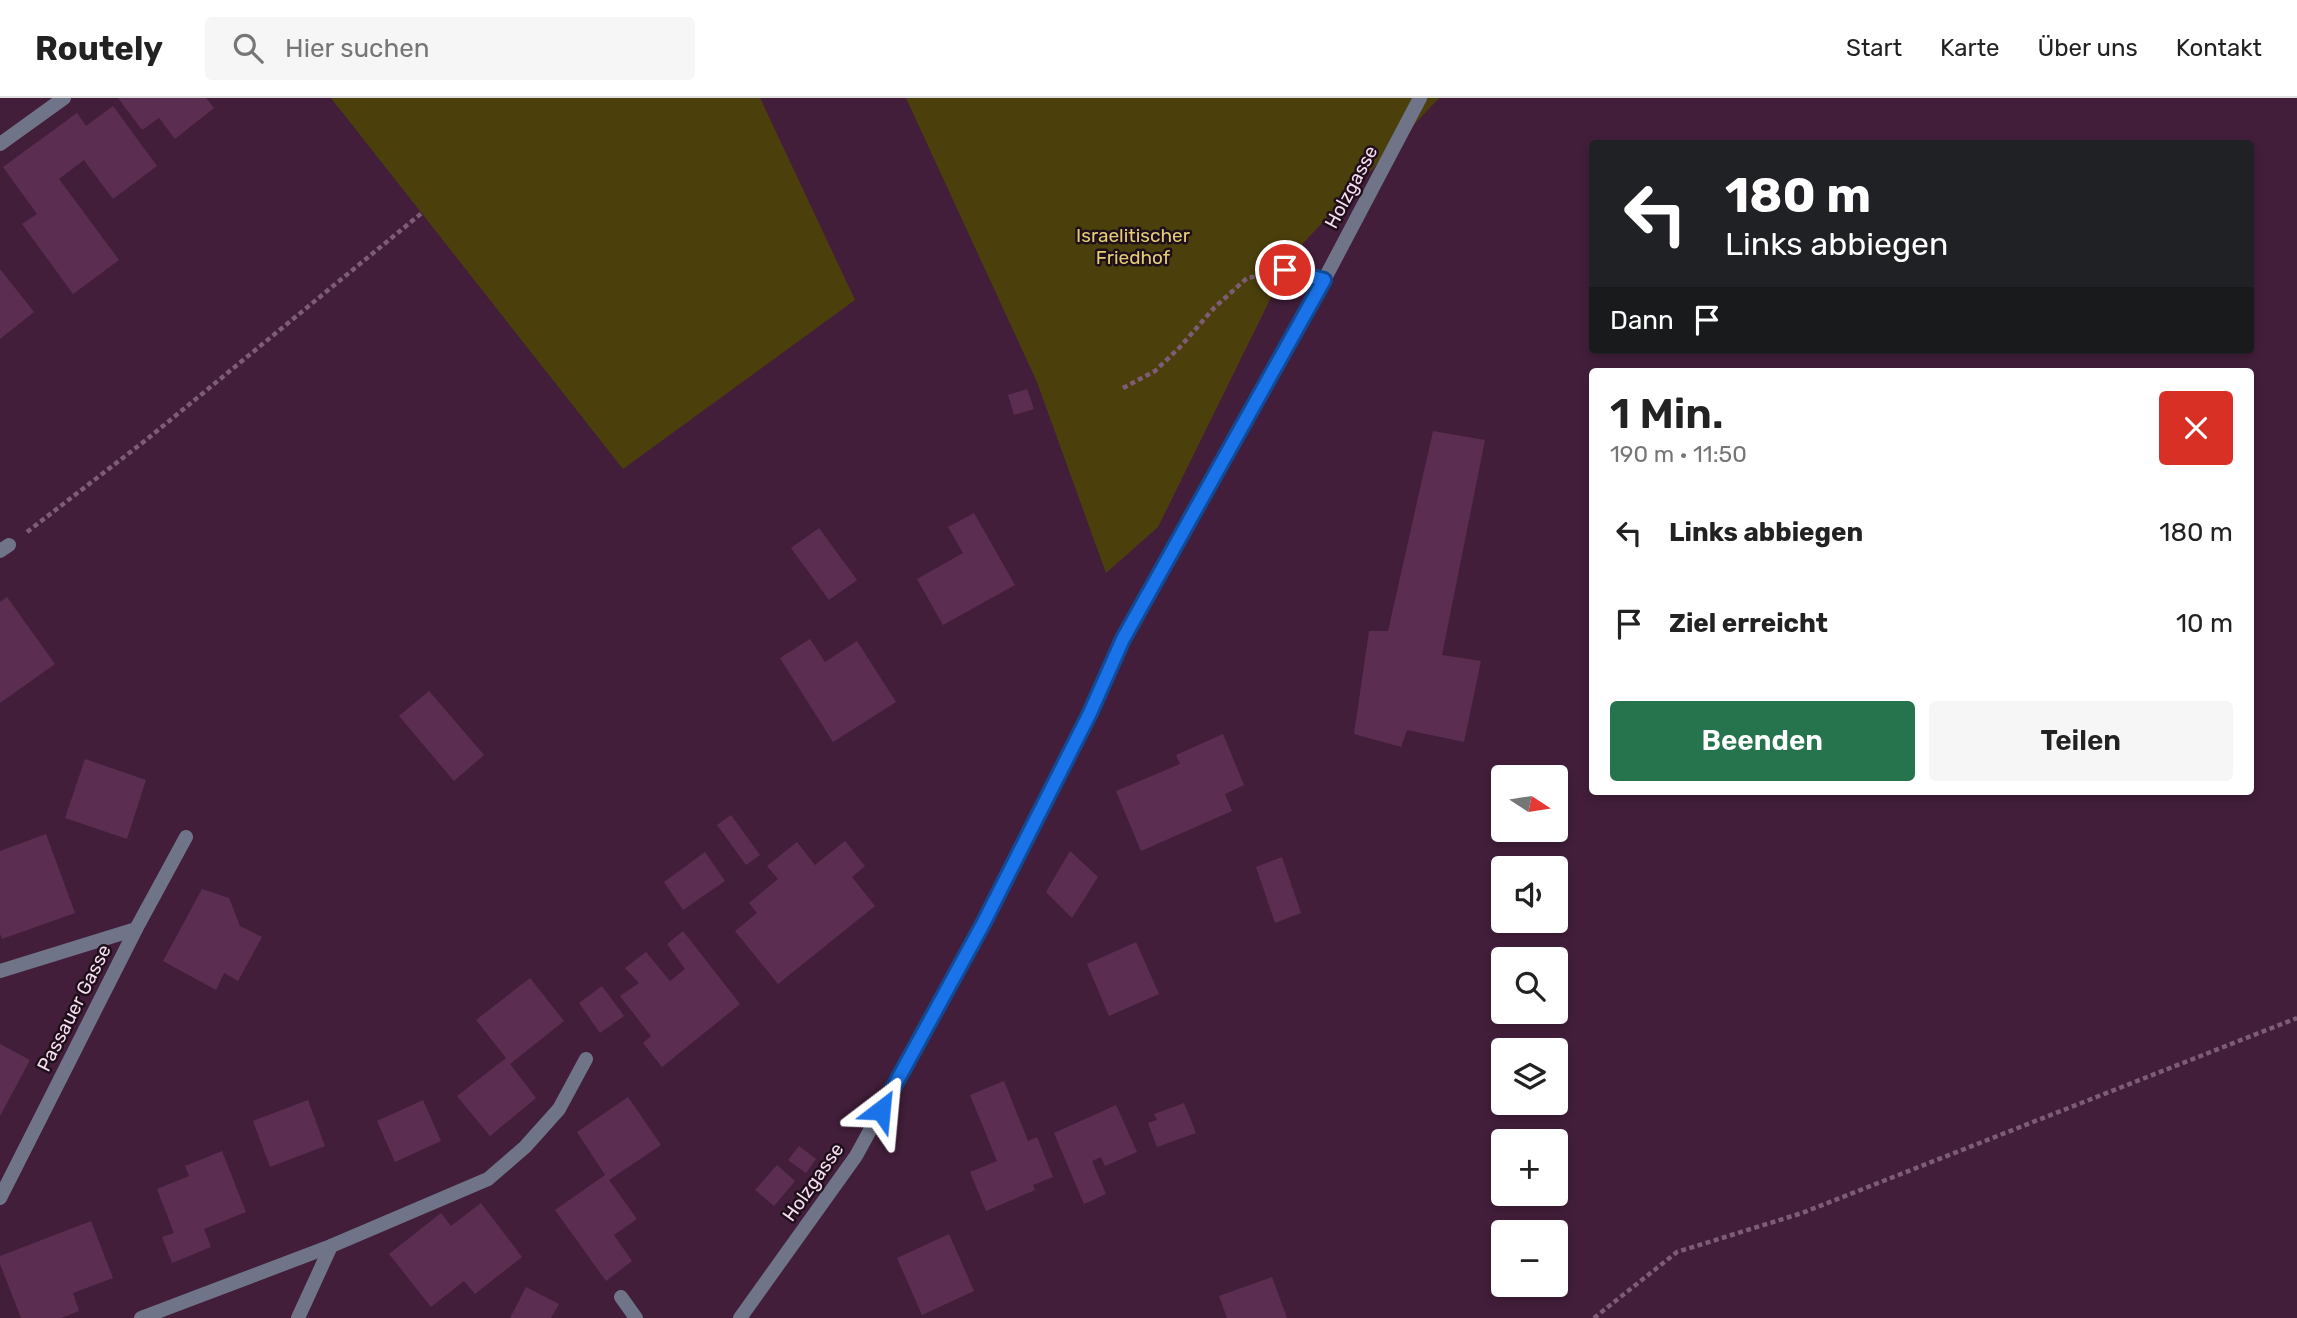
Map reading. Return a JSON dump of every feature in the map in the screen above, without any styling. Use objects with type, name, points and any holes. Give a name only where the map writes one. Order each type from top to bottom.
[{"type":"street","points":[[0,144],[64,98]]},
{"type":"street","name":"Holzgasse","points":[[740,1318],[856,1156],[983,924],[1090,713],[1123,639],[1324,280],[1420,98]]},
{"type":"street","points":[[1285,270],[1324,280]]},
{"type":"street","name":"Passauer Gasse","points":[[0,1198],[136,929],[186,837]]},
{"type":"street","points":[[0,971],[136,929]]},
{"type":"street","points":[[141,1318],[331,1246],[488,1179],[525,1147],[559,1109],[586,1059]]},
{"type":"street","points":[[298,1318],[331,1246]]},
{"type":"street","points":[[621,1297],[636,1318]]},
{"type":"path","points":[[5,548],[146,440],[424,212]]},
{"type":"path","points":[[1123,388],[1155,371],[1214,308],[1247,278],[1285,270]]},
{"type":"path","points":[[1594,1318],[1677,1252],[1802,1213],[2297,1018]]},
{"type":"green space","points":[[331,98],[760,98],[855,300],[623,469]]},
{"type":"green space","name":"Israelitischer Friedhof","points":[[906,98],[1439,98],[1292,255],[1158,527],[1106,573],[1037,382]]},
{"type":"building","points":[[118,98],[206,98],[214,108],[175,139],[159,118],[142,130]]},
{"type":"building","points":[[113,106],[157,166],[113,199],[84,160],[59,179],[119,260],[73,294],[22,224],[37,214],[3,167],[77,113],[86,126]]},
{"type":"building","points":[[0,269],[34,312],[0,339]]},
{"type":"building","points":[[1027,389],[1034,409],[1014,415],[1008,395]]},
{"type":"building","points":[[1433,431],[1485,440],[1442,655],[1481,661],[1464,742],[1407,730],[1401,747],[1354,734],[1369,631],[1388,631]]},
{"type":"building","points":[[974,513],[1015,585],[943,625],[917,579],[963,553],[948,527]]},
{"type":"building","points":[[819,528],[857,580],[829,600],[791,548]]},
{"type":"building","points":[[7,597],[55,664],[0,703],[0,602]]},
{"type":"building","points":[[810,639],[825,662],[857,641],[896,702],[833,742],[780,658]]},
{"type":"building","points":[[429,691],[484,755],[454,781],[399,716]]},
{"type":"building","points":[[1223,734],[1244,785],[1225,794],[1232,811],[1141,851],[1116,791],[1180,764],[1176,755]]},
{"type":"building","points":[[85,759],[146,780],[127,839],[65,818]]},
{"type":"building","points":[[731,815],[760,855],[746,865],[717,825]]},
{"type":"building","points":[[46,834],[75,913],[2,939],[0,851]]},
{"type":"building","points":[[845,841],[865,866],[852,877],[875,906],[778,984],[735,931],[757,913],[749,903],[778,879],[767,866],[797,842],[815,865]]},
{"type":"building","points":[[1070,851],[1098,877],[1072,918],[1046,892]]},
{"type":"building","points":[[705,852],[725,881],[683,910],[664,882]]},
{"type":"building","points":[[1282,857],[1301,913],[1275,923],[1256,867]]},
{"type":"building","points":[[202,889],[229,898],[240,926],[262,937],[238,981],[224,973],[216,990],[163,961]]},
{"type":"building","points":[[683,931],[740,1004],[662,1067],[643,1043],[651,1036],[620,996],[639,983],[625,968],[646,952],[670,981],[685,969],[667,944]]},
{"type":"building","points":[[1136,942],[1159,994],[1109,1016],[1087,964]]},
{"type":"building","points":[[530,978],[564,1021],[510,1064],[536,1098],[490,1136],[457,1096],[506,1058],[476,1020]]},
{"type":"building","points":[[602,986],[624,1016],[600,1033],[579,1003]]},
{"type":"building","points":[[0,1044],[30,1060],[0,1116]]},
{"type":"building","points":[[1004,1081],[1028,1141],[1037,1137],[1053,1177],[1033,1185],[1035,1190],[986,1211],[970,1172],[997,1161],[970,1095]]},
{"type":"building","points":[[628,1097],[661,1145],[609,1180],[637,1219],[614,1235],[632,1261],[606,1281],[555,1210],[605,1175],[577,1132]]},
{"type":"building","points":[[308,1100],[325,1146],[270,1167],[253,1121]]},
{"type":"building","points":[[423,1100],[441,1141],[395,1162],[377,1121]]},
{"type":"building","points":[[1184,1103],[1196,1133],[1157,1147],[1148,1123],[1157,1120],[1154,1114]]},
{"type":"building","points":[[1116,1105],[1137,1152],[1105,1166],[1101,1157],[1092,1161],[1106,1194],[1084,1204],[1054,1133]]},
{"type":"building","points":[[799,1146],[816,1159],[806,1173],[788,1160]]},
{"type":"building","points":[[222,1151],[246,1212],[204,1229],[211,1247],[172,1263],[162,1237],[174,1233],[157,1189],[189,1176],[185,1166]]},
{"type":"building","points":[[777,1165],[795,1181],[774,1206],[755,1190]]},
{"type":"building","points":[[481,1203],[522,1257],[475,1294],[464,1281],[431,1307],[389,1254],[441,1213],[451,1226]]},
{"type":"building","points":[[91,1221],[113,1278],[73,1293],[79,1311],[61,1318],[21,1318],[0,1264],[0,1256]]},
{"type":"building","points":[[949,1234],[974,1291],[922,1315],[897,1258]]},
{"type":"building","points":[[1272,1277],[1287,1318],[1227,1318],[1219,1296]]},
{"type":"building","points":[[526,1287],[559,1304],[551,1318],[510,1318]]},
{"type":"route","points":[[881,1110],[983,924],[1090,713],[1123,639],[1324,280],[1285,270]]}]
